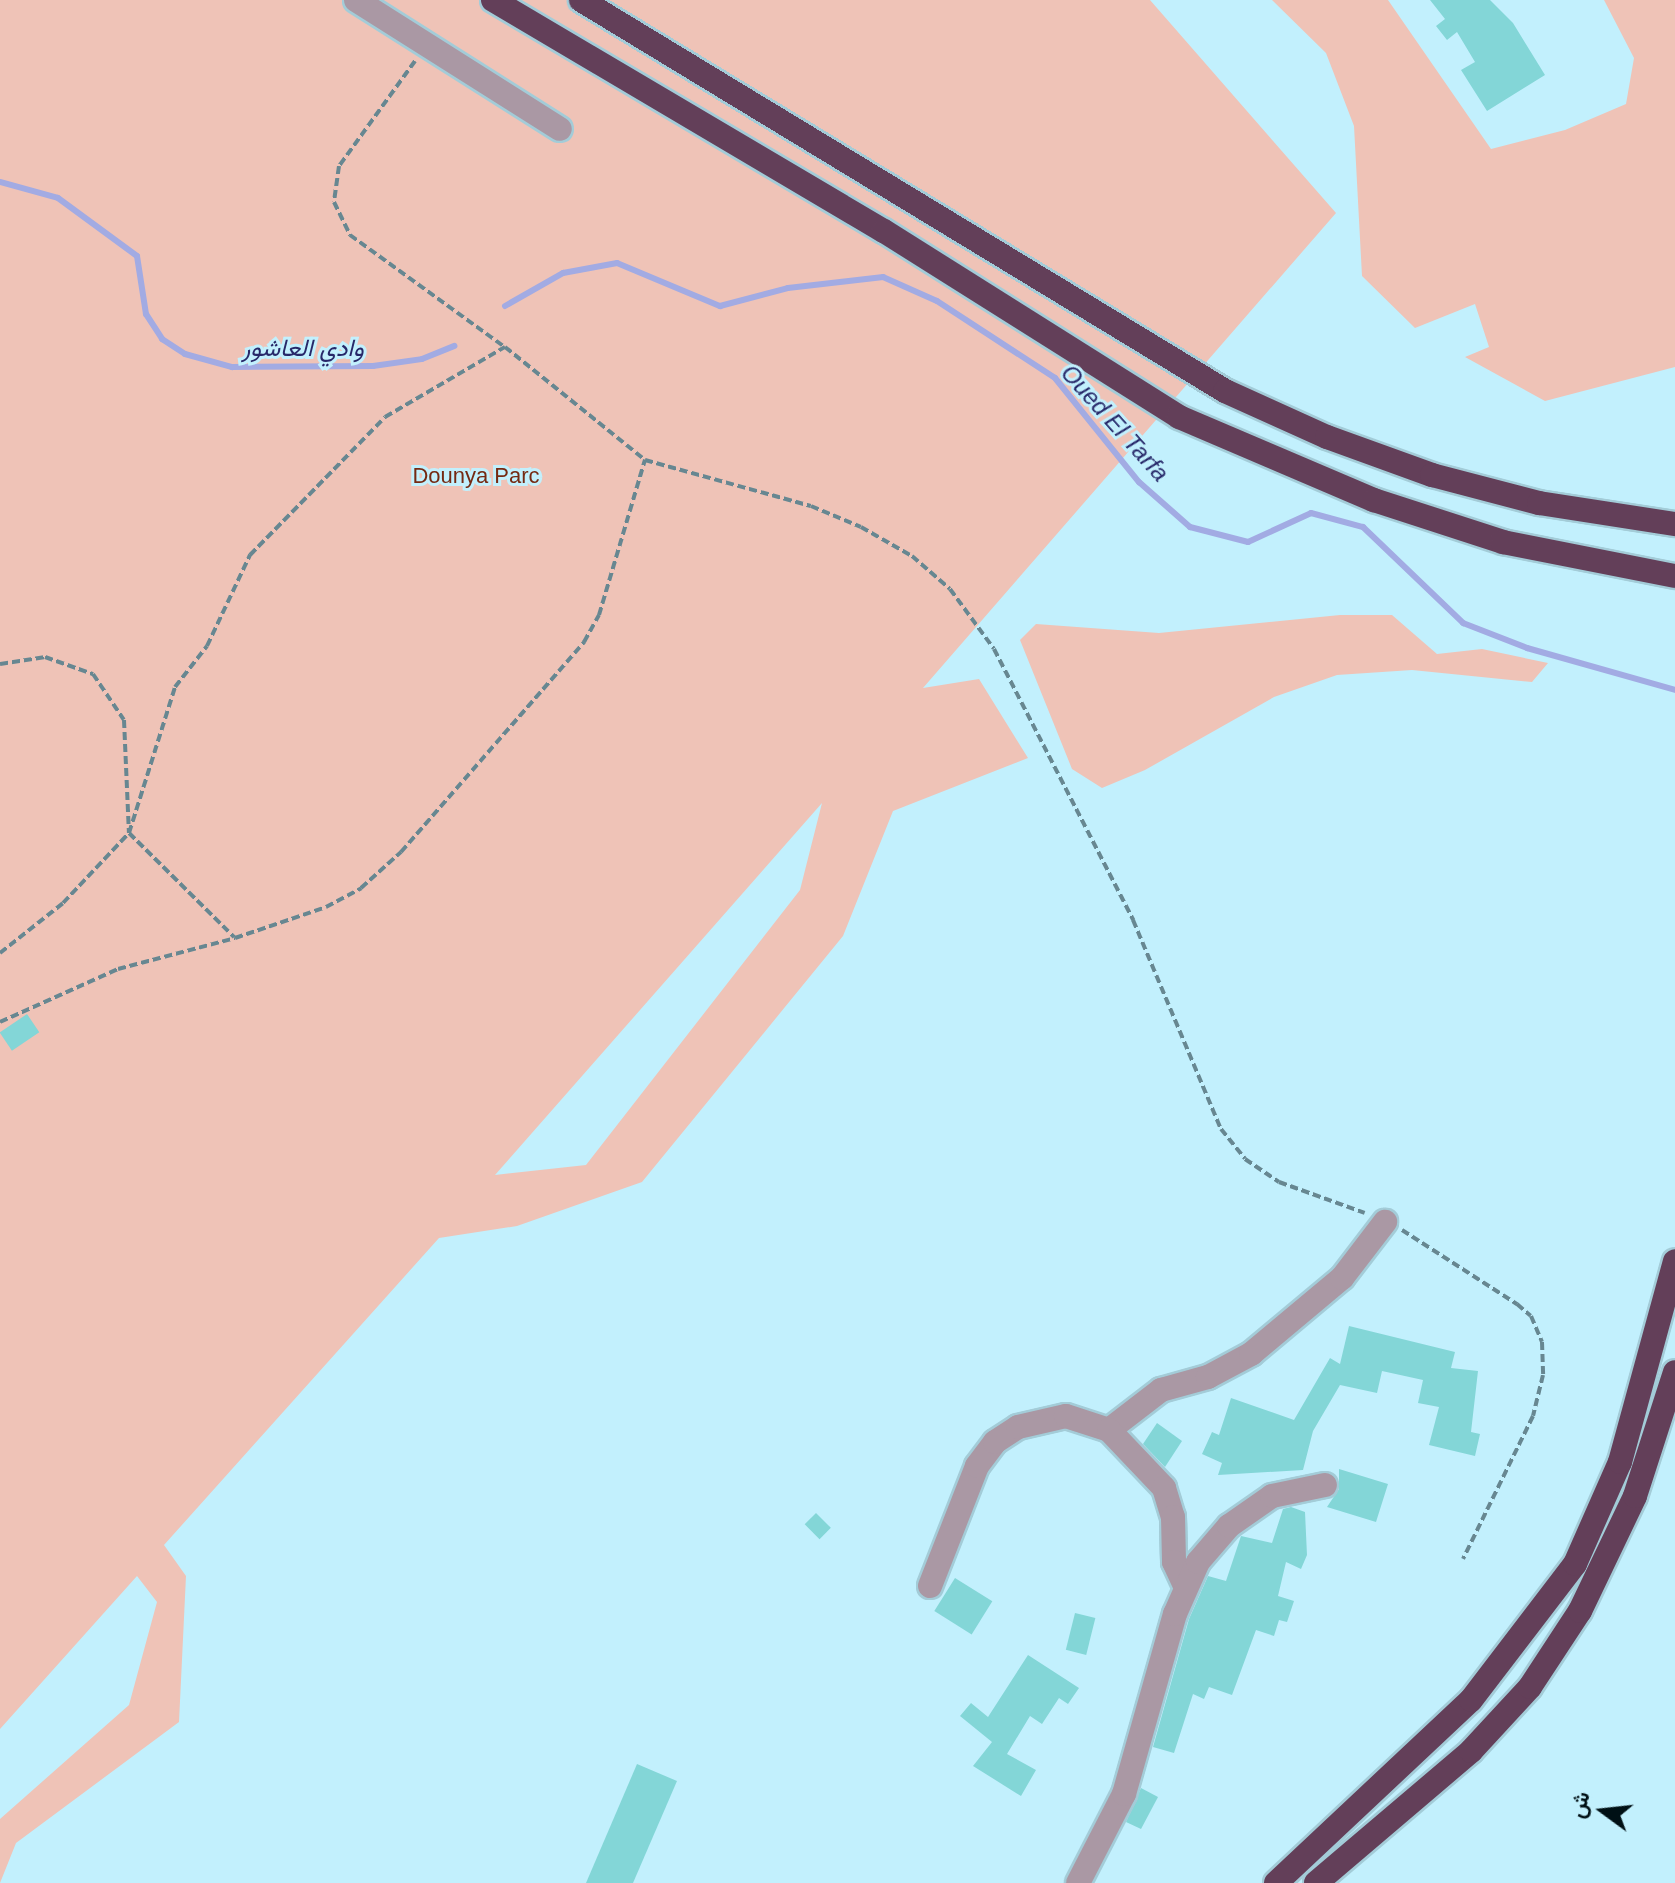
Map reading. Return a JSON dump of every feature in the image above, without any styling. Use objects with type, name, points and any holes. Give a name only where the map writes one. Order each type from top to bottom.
[{"type":"highway","points":[[493,0],[884,231],[1179,417],[1270,460],[1503,542],[1675,576]]},
{"type":"highway","points":[[581,0],[1225,391],[1327,437],[1432,475],[1539,503],[1675,524]]},
{"type":"highway","points":[[1646,572],[1675,588]]},
{"type":"highway","points":[[1276,1883],[1471,1700],[1575,1564],[1620,1462],[1675,1261]]},
{"type":"highway","points":[[1316,1883],[1471,1751],[1530,1687],[1580,1611],[1635,1496],[1675,1372]]},
{"type":"street","points":[[356,0],[560,129]]},
{"type":"street","points":[[1109,1430],[1161,1390],[1208,1377],[1251,1354],[1342,1278],[1385,1222]]},
{"type":"street","points":[[930,1586],[977,1466],[995,1442],[1018,1427],[1066,1416],[1109,1430],[1156,1476],[1171,1499],[1174,1562],[1185,1586]]},
{"type":"street","points":[[1078,1883],[1124,1794],[1185,1586],[1211,1545],[1249,1510],[1272,1496],[1325,1485]]},
{"type":"path","points":[[428,43],[339,166],[334,202],[350,235],[505,347],[645,460],[811,506],[861,527],[912,556],[950,589],[994,649],[1133,920],[1221,1129],[1245,1159],[1279,1182],[1385,1222],[1517,1304],[1531,1316],[1542,1342],[1540,1396],[1463,1559]]},
{"type":"path","points":[[0,953],[63,903],[129,833],[175,687],[207,646],[250,555],[385,417],[505,347]]},
{"type":"path","points":[[0,1022],[118,969],[235,938],[326,907],[361,888],[401,852],[575,653],[599,615],[645,460]]},
{"type":"path","points":[[0,664],[45,657],[93,674],[124,720],[129,833],[235,938]]},
{"type":"green space","name":"Dounya Parc","points":[[0,0],[1150,0],[1336,213],[923,688],[979,679],[1028,758],[893,811],[843,936],[642,1182],[517,1226],[439,1238],[164,1545],[186,1576],[179,1722],[16,1843],[0,1883],[0,1819],[129,1705],[157,1602],[137,1576],[0,1729]],"holes":[[[822,803],[800,890],[586,1165],[495,1175]]]},
{"type":"green space","points":[[1272,0],[1388,0],[1491,149],[1565,130],[1626,104],[1634,58],[1604,0],[1675,0],[1675,367],[1545,401],[1465,357],[1489,347],[1475,304],[1415,328],[1362,276],[1354,126],[1326,53]]},
{"type":"green space","points":[[1340,615],[1392,615],[1437,654],[1482,649],[1548,663],[1532,682],[1412,670],[1337,675],[1274,697],[1145,770],[1102,788],[1072,769],[1020,640],[1036,624],[1159,633]]},
{"type":"building","points":[[1430,0],[1490,0],[1513,23],[1545,75],[1487,111],[1461,70],[1475,62],[1457,32],[1447,40],[1436,26],[1445,19]]},
{"type":"building","points":[[27,1014],[39,1032],[12,1051],[0,1032]]},
{"type":"building","points":[[1349,1326],[1455,1352],[1451,1368],[1478,1371],[1471,1432],[1480,1434],[1475,1456],[1429,1445],[1439,1407],[1418,1403],[1423,1380],[1382,1371],[1377,1393],[1340,1385],[1313,1431],[1303,1470],[1218,1475],[1222,1463],[1202,1454],[1212,1432],[1219,1435],[1231,1398],[1294,1420],[1330,1358],[1340,1364]]},
{"type":"building","points":[[1157,1423],[1182,1441],[1165,1467],[1143,1444]]},
{"type":"building","points":[[1339,1469],[1388,1484],[1376,1522],[1327,1507],[1339,1489]]},
{"type":"building","points":[[1291,1507],[1305,1512],[1307,1555],[1301,1569],[1286,1562],[1278,1596],[1294,1601],[1287,1622],[1279,1620],[1274,1636],[1256,1630],[1232,1695],[1209,1687],[1204,1699],[1193,1694],[1174,1753],[1153,1747],[1189,1619],[1208,1576],[1226,1581],[1241,1536],[1272,1543],[1283,1509]]},
{"type":"building","points":[[816,1513],[831,1528],[820,1539],[805,1524]]},
{"type":"building","points":[[955,1578],[992,1601],[972,1634],[934,1611]]},
{"type":"building","points":[[1075,1613],[1095,1618],[1086,1655],[1066,1650]]},
{"type":"building","points":[[1028,1655],[1079,1688],[1068,1704],[1059,1698],[1042,1724],[1030,1716],[1007,1754],[1036,1770],[1021,1796],[973,1766],[992,1742],[960,1716],[971,1703],[988,1717]]},
{"type":"building","points":[[637,1764],[677,1781],[633,1883],[586,1883]]},
{"type":"building","points":[[1141,1788],[1158,1797],[1141,1829],[1126,1822]]},
{"type":"waterway","name":"وادي العاشور","points":[[0,182],[58,198],[137,256],[146,314],[162,339],[185,354],[232,367],[373,366],[422,359],[454,346]]},
{"type":"waterway","name":"Oued El Tarfa","points":[[505,306],[563,273],[617,263],[720,306],[788,288],[883,277],[937,301],[1055,378],[1139,482],[1190,527],[1248,542],[1311,513],[1363,527],[1463,623],[1527,648],[1675,690]]}]
